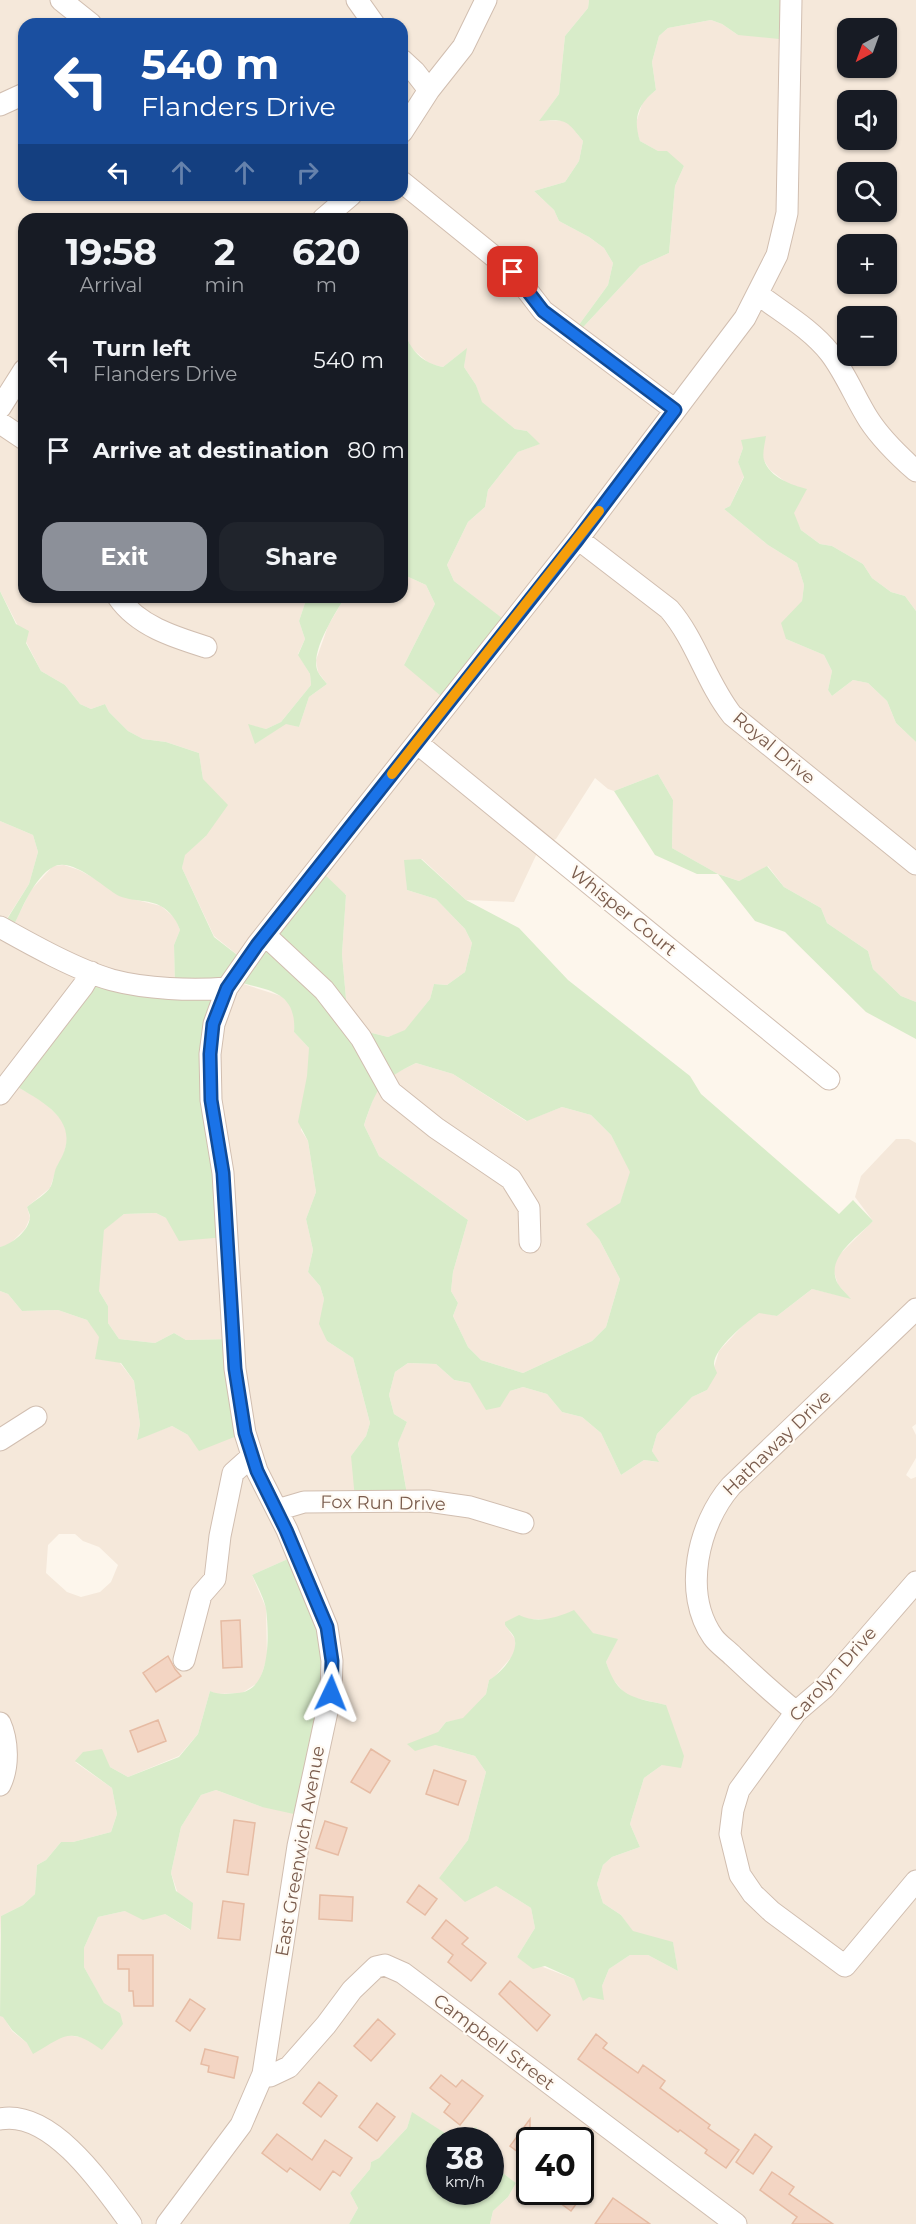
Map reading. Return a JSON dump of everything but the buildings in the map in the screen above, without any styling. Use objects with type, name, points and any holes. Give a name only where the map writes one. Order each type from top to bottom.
[{"type":"street","points":[[61,0],[84,18]]},
{"type":"street","points":[[357,0],[370,18]]},
{"type":"street","points":[[408,123],[429,90],[463,47],[486,0]]},
{"type":"street","name":"East Greenwich Avenue","points":[[167,2224],[241,2125],[263,2074],[298,1846],[331,1693],[332,1661],[327,1627],[277,1510],[257,1471],[245,1433],[235,1369],[223,1173],[211,1100],[210,1054],[213,1024],[227,988],[265,935],[578,539],[745,318],[759,294],[777,255],[787,213],[791,0]]},
{"type":"street","points":[[408,66],[429,90]]},
{"type":"street","points":[[0,105],[18,97]]},
{"type":"street","points":[[408,187],[513,272],[543,311],[675,410]]},
{"type":"street","points":[[330,213],[344,201]]},
{"type":"street","points":[[759,294],[815,337],[828,351],[842,369],[868,419],[881,436],[916,471]]},
{"type":"street","points":[[0,408],[18,380]]},
{"type":"street","points":[[0,423],[18,435]]},
{"type":"street","name":"Royal Drive","points":[[578,539],[669,609],[681,622],[710,683],[732,715],[916,864]]},
{"type":"street","points":[[124,603],[142,620],[173,637],[206,646]]},
{"type":"street","name":"Whisper Court","points":[[417,743],[829,1079]]},
{"type":"street","points":[[0,927],[91,972],[113,980],[170,988],[202,990],[227,988]]},
{"type":"street","points":[[265,935],[324,990],[361,1038],[391,1092],[436,1128],[511,1179],[529,1208],[530,1242]]},
{"type":"street","points":[[0,1094],[83,986],[91,972]]},
{"type":"street","name":"Hathaway Drive","points":[[796,1712],[713,1637],[708,1627],[699,1606],[696,1579],[708,1520],[719,1499],[731,1486],[916,1309]]},
{"type":"street","points":[[0,1440],[36,1417]]},
{"type":"street","points":[[184,1660],[201,1595],[215,1579],[220,1536],[233,1473],[252,1456]]},
{"type":"street","name":"Fox Run Drive","points":[[277,1510],[304,1502],[428,1501],[470,1507],[523,1523]]},
{"type":"street","name":"Carolyn Drive","points":[[916,1582],[824,1688],[796,1712],[739,1790],[733,1810],[730,1834],[740,1875],[753,1894],[772,1912],[845,1966],[916,1881]]},
{"type":"street","points":[[0,1723],[5,1739],[7,1761],[0,1785]]},
{"type":"street","name":"Campbell Street","points":[[263,2074],[270,2076],[290,2067],[352,1990],[376,1967],[385,1965],[403,1973],[736,2224]]},
{"type":"street","points":[[0,2119],[30,2121],[60,2138],[108,2192],[131,2224]]},
{"type":"shaded area","points":[[0,0],[589,0],[588,8],[565,36],[559,94],[540,120],[567,121],[583,141],[579,161],[565,182],[534,191],[554,210],[559,221],[604,248],[613,263],[608,285],[573,333],[574,337],[640,266],[669,253],[675,186],[684,166],[640,141],[635,126],[643,101],[656,90],[652,62],[659,36],[668,28],[711,20],[722,24],[738,35],[791,0],[916,0],[916,611],[905,596],[891,592],[872,578],[863,564],[832,546],[820,544],[801,530],[793,513],[788,484],[770,470],[763,459],[743,448],[738,462],[744,476],[730,506],[724,509],[768,545],[797,563],[804,585],[802,601],[786,639],[824,655],[832,671],[828,690],[832,696],[853,680],[868,683],[887,701],[896,723],[916,742],[916,1002],[901,996],[873,969],[868,951],[827,923],[821,908],[784,887],[768,866],[739,881],[718,874],[672,848],[673,800],[658,774],[614,791],[595,778],[556,839],[540,847],[514,902],[466,900],[422,859],[405,861],[407,890],[436,899],[465,929],[472,943],[465,972],[447,985],[434,984],[430,999],[405,1031],[388,1037],[364,1031],[347,1010],[342,954],[346,894],[245,961],[214,936],[182,868],[184,855],[206,836],[203,779],[199,753],[166,742],[143,739],[128,731],[109,712],[105,704],[91,709],[80,704],[65,685],[41,671],[0,591]]},
{"type":"shaded area","points":[[0,821],[33,835],[38,852],[29,884],[4,923],[12,928],[31,890],[53,866],[64,865],[101,882],[120,896],[161,906],[175,918],[180,930],[174,945],[175,988],[10,1083],[43,1101],[62,1120],[68,1137],[63,1158],[58,1164],[50,1188],[27,1207],[30,1218],[25,1229],[9,1245],[0,1247]]},
{"type":"shaded area","points":[[234,981],[281,996],[292,1006],[295,1017],[294,1032],[309,1048],[310,1057],[301,1130],[308,1141],[316,1192],[306,1219],[313,1250],[308,1272],[320,1286],[324,1299],[321,1319],[327,1341],[353,1358],[370,1423],[366,1436],[351,1456],[407,1494],[398,1442],[407,1422],[394,1414],[389,1395],[395,1372],[408,1363],[436,1364],[454,1380],[510,1391],[523,1387],[547,1394],[562,1412],[582,1417],[601,1433],[621,1475],[644,1460],[658,1462],[652,1451],[657,1434],[692,1397],[707,1390],[719,1351],[745,1323],[759,1312],[777,1316],[812,1289],[850,1298],[838,1285],[833,1268],[837,1257],[873,1221],[855,1197],[861,1176],[896,1139],[909,1139],[916,1143],[916,1424],[912,1427],[916,1435],[916,1458],[906,1475],[911,1479],[916,1477],[916,2224],[490,2224],[493,2211],[499,2205],[504,2205],[504,2201],[516,2183],[504,2174],[504,2127],[435,2127],[412,2113],[407,2128],[379,2158],[371,2162],[370,2169],[350,2193],[358,2208],[349,2224],[0,2224],[0,2016],[3,2016],[12,2031],[27,2043],[67,2035],[86,2038],[120,2013],[104,2004],[84,1967],[84,1948],[98,1917],[125,1911],[165,1914],[190,1930],[171,1873],[181,1827],[201,1795],[216,1790],[262,1807],[290,1558],[252,1575],[266,1608],[267,1658],[259,1682],[242,1693],[216,1694],[210,1691],[198,1734],[179,1756],[128,1777],[110,1767],[75,1762],[112,1788],[117,1814],[111,1832],[73,1842],[61,1842],[46,1860],[37,1865],[35,1894],[23,1905],[1,1916],[0,1936],[0,1291],[8,1294],[22,1311],[58,1310],[87,1320],[134,1381],[140,1424],[137,1439],[172,1426],[188,1435],[232,1339],[186,1340],[174,1333],[155,1343],[119,1339],[108,1323],[108,1306],[99,1291],[104,1229],[124,1214],[156,1213],[166,1218]],"holes":[[[59,1534],[75,1534],[83,1541],[99,1547],[118,1565],[111,1582],[100,1592],[81,1597],[67,1592],[46,1573],[48,1545]],[[574,1611],[592,1633],[617,1640],[606,1662],[611,1677],[627,1696],[666,1705],[662,1765],[644,1778],[630,1824],[640,1847],[612,1857],[603,1865],[597,1884],[603,1903],[621,1915],[633,1932],[673,1943],[678,1971],[648,1955],[630,1955],[609,1969],[602,1986],[574,1979],[517,1957],[535,1928],[531,1908],[496,1886],[439,1878],[468,1840],[486,1772],[475,1756],[435,1745],[438,1732],[446,1722],[463,1719],[486,1694],[489,1680],[515,1653],[515,1639],[505,1625],[527,1619],[554,1619]]]},
{"type":"shaded area","points":[[416,1063],[453,1074],[526,1121],[562,1107],[591,1115],[611,1135],[631,1172],[620,1203],[599,1239],[620,1279],[606,1327],[592,1341],[523,1373],[481,1360],[468,1347],[453,1316],[458,1303],[451,1291],[453,1272],[468,1220],[379,1156],[364,1125],[375,1093],[392,1075]]},
{"type":"green space","points":[[589,0],[791,0],[789,40],[738,35],[722,24],[711,20],[668,28],[659,36],[652,62],[656,90],[644,101],[638,113],[637,126],[640,141],[658,151],[667,151],[684,166],[675,186],[669,253],[640,266],[574,337],[573,333],[608,285],[613,263],[604,248],[559,221],[554,210],[534,191],[565,182],[579,161],[583,141],[569,125],[555,120],[539,121],[559,94],[565,36],[588,8]]},
{"type":"green space","points":[[408,340],[417,354],[429,363],[443,367],[467,348],[464,367],[476,385],[482,402],[515,429],[527,431],[540,444],[518,452],[488,490],[485,507],[468,522],[447,565],[454,581],[511,625],[441,696],[404,665],[435,604],[426,585],[408,577]]},
{"type":"green space","points":[[766,436],[763,455],[771,472],[782,480],[807,489],[794,513],[801,530],[820,544],[832,546],[863,564],[872,578],[891,592],[905,596],[916,611],[916,742],[896,723],[887,701],[868,683],[853,680],[832,696],[828,690],[832,671],[824,655],[786,639],[781,623],[802,601],[804,585],[797,563],[768,545],[724,509],[730,506],[744,477],[738,462],[743,448],[741,440]]},
{"type":"green space","points":[[0,591],[16,624],[29,631],[26,643],[41,671],[65,685],[80,704],[91,709],[105,704],[109,712],[128,731],[143,739],[166,742],[199,753],[203,779],[228,805],[206,836],[185,855],[182,868],[214,937],[245,961],[320,870],[346,895],[342,954],[347,1010],[364,1031],[388,1037],[405,1030],[430,999],[434,984],[447,985],[465,972],[472,943],[465,929],[436,899],[407,890],[404,860],[421,859],[466,900],[519,928],[568,980],[690,1076],[701,1094],[839,1214],[853,1200],[873,1221],[844,1249],[835,1266],[838,1284],[851,1299],[812,1289],[777,1316],[759,1313],[732,1336],[719,1351],[714,1364],[717,1373],[707,1390],[692,1397],[657,1434],[652,1451],[659,1462],[644,1460],[621,1475],[601,1433],[582,1417],[562,1412],[547,1394],[523,1387],[510,1391],[500,1407],[486,1410],[470,1383],[454,1380],[436,1364],[408,1363],[395,1372],[389,1395],[394,1414],[407,1422],[398,1443],[407,1494],[355,1499],[351,1456],[366,1436],[370,1423],[353,1358],[327,1341],[319,1324],[324,1299],[320,1286],[308,1272],[313,1250],[306,1219],[316,1192],[308,1141],[298,1122],[307,1076],[309,1048],[294,1032],[294,1018],[285,1000],[268,990],[234,981],[212,1027],[226,1237],[179,1241],[166,1218],[156,1213],[124,1214],[104,1230],[99,1291],[108,1306],[108,1323],[119,1339],[155,1343],[174,1333],[186,1340],[232,1339],[247,1432],[199,1451],[188,1435],[172,1426],[137,1440],[140,1424],[134,1381],[121,1363],[95,1359],[99,1337],[87,1320],[58,1310],[22,1311],[8,1294],[0,1291],[0,1247],[15,1240],[27,1227],[30,1217],[27,1207],[51,1186],[65,1149],[66,1136],[63,1124],[56,1114],[35,1097],[10,1083],[88,976],[175,988],[174,945],[180,930],[172,915],[159,905],[119,896],[88,874],[61,865],[53,867],[40,878],[12,929],[4,924],[29,884],[38,852],[33,835],[0,821]],"holes":[[[416,1063],[453,1074],[527,1121],[562,1107],[591,1115],[611,1135],[630,1172],[620,1203],[586,1224],[599,1239],[620,1279],[606,1327],[592,1341],[523,1373],[481,1360],[468,1347],[453,1316],[458,1303],[451,1291],[453,1272],[468,1220],[379,1156],[364,1125],[376,1093],[381,1086],[404,1069]]]},
{"type":"green space","points":[[305,603],[342,603],[324,634],[317,655],[318,672],[327,684],[309,697],[299,727],[286,724],[255,744],[248,724],[266,729],[281,722],[311,685],[310,674],[298,655],[305,639],[299,621]]},
{"type":"green space","points":[[658,774],[673,800],[672,848],[718,874],[697,874],[655,855],[614,791]]},
{"type":"green space","points":[[767,866],[784,887],[821,908],[827,923],[868,951],[873,969],[901,996],[916,1002],[916,1039],[866,1012],[785,932],[755,921],[718,874],[739,881]]},
{"type":"green space","points":[[290,1558],[332,1661],[303,1816],[262,1807],[216,1790],[201,1795],[181,1827],[171,1873],[176,1891],[193,1903],[191,1930],[165,1914],[143,1920],[125,1911],[98,1917],[84,1948],[84,1967],[104,2003],[120,2013],[123,2024],[102,2050],[82,2038],[67,2036],[33,2054],[27,2043],[0,2016],[1,1916],[23,1905],[35,1894],[37,1865],[46,1860],[61,1842],[73,1842],[111,1832],[117,1814],[112,1788],[75,1761],[83,1752],[102,1749],[110,1767],[128,1777],[179,1757],[198,1734],[210,1691],[220,1694],[237,1693],[248,1690],[257,1683],[266,1660],[268,1632],[265,1605],[252,1575]]},
{"type":"green space","points":[[574,1610],[593,1633],[618,1639],[606,1662],[616,1683],[628,1694],[666,1705],[684,1756],[681,1768],[662,1765],[644,1778],[630,1824],[640,1847],[612,1857],[603,1865],[597,1884],[603,1903],[621,1915],[633,1931],[673,1942],[678,1971],[648,1955],[630,1955],[609,1969],[602,1986],[604,2000],[589,1997],[583,2001],[574,1979],[545,1966],[533,1969],[517,1957],[535,1928],[531,1908],[496,1886],[465,1902],[439,1878],[468,1840],[486,1772],[475,1756],[435,1745],[415,1751],[407,1744],[438,1732],[446,1722],[463,1718],[486,1694],[489,1680],[507,1663],[515,1646],[514,1637],[505,1622],[519,1615],[526,1618],[546,1619]]},
{"type":"green space","points":[[412,2112],[435,2127],[426,2127],[426,2205],[499,2205],[493,2211],[490,2224],[349,2224],[358,2208],[350,2193],[370,2169],[371,2162],[379,2158],[407,2128]]},
{"type":"green space","points":[[504,2174],[516,2183],[504,2201]]},
{"type":"slow traffic","points":[[392,774],[599,511]]},
{"type":"route","points":[[331,1693],[332,1661],[327,1627],[286,1530],[257,1471],[245,1433],[235,1369],[223,1173],[211,1100],[210,1054],[213,1024],[227,988],[257,945],[578,539],[675,410],[543,311],[513,272]]}]
